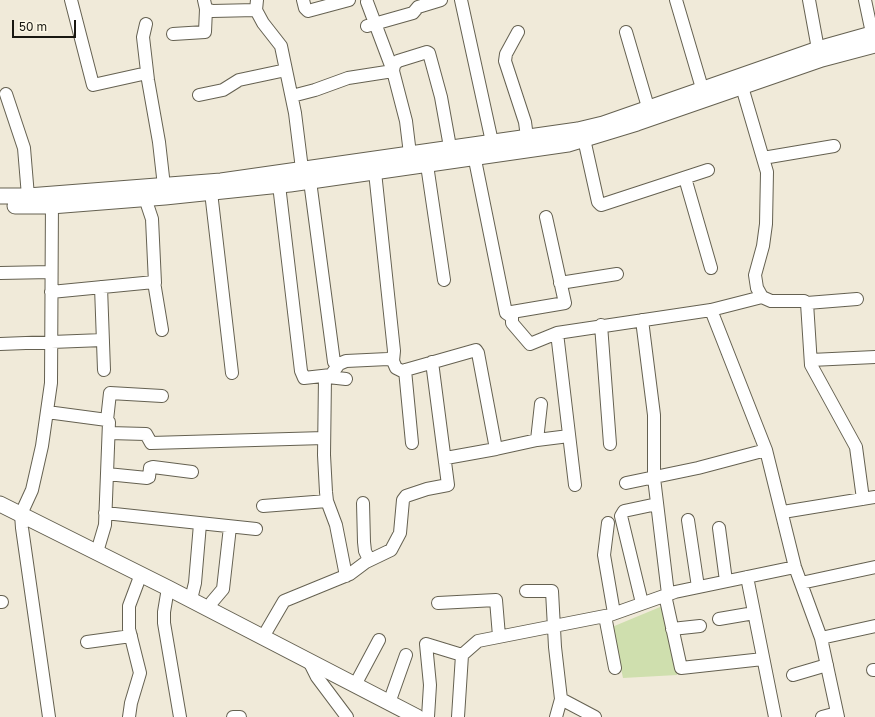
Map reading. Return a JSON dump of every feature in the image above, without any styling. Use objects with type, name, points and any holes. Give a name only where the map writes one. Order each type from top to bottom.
[{"type":"main road","points":[[494,148],[533,150],[584,140],[822,59],[874,37]]},
{"type":"main road","points":[[0,206],[164,186],[306,175],[375,172],[427,165],[473,151],[494,148],[527,137],[603,124],[818,48],[874,37]]},
{"type":"main road","points":[[0,196],[28,196],[52,200],[145,198],[211,192],[279,185],[306,175],[410,154],[450,148],[473,151]]},
{"type":"main road","points":[[0,504],[191,599],[417,717]]},
{"type":"street","points":[[71,0],[92,85],[147,74]]},
{"type":"street","points":[[303,0],[305,8],[308,11],[349,0]]},
{"type":"street","points":[[371,24],[413,13],[418,7],[441,0]]},
{"type":"street","points":[[461,0],[494,148]]},
{"type":"street","points":[[676,0],[702,88]]},
{"type":"street","points":[[809,0],[818,48]]},
{"type":"street","points":[[865,0],[874,37]]},
{"type":"street","points":[[367,2],[371,24],[393,71],[406,121],[410,154]]},
{"type":"street","points":[[205,4],[212,10],[256,5],[263,23],[280,46],[292,96],[306,175],[334,362],[337,366]]},
{"type":"street","points":[[173,34],[205,32],[205,4]]},
{"type":"street","points":[[146,24],[143,36],[147,74],[159,142],[164,186]]},
{"type":"street","points":[[518,32],[506,54],[505,61],[525,122],[527,137]]},
{"type":"street","points":[[626,32],[648,107]]},
{"type":"street","points":[[393,71],[394,65],[398,61],[429,52],[441,97],[450,148]]},
{"type":"street","points":[[199,96],[223,90],[239,80],[286,70]]},
{"type":"street","points":[[292,96],[348,78],[393,71]]},
{"type":"street","points":[[742,87],[763,158],[768,181],[766,224],[755,282],[762,297]]},
{"type":"street","points":[[6,94],[24,148],[28,196]]},
{"type":"street","points":[[584,140],[598,202],[601,205],[708,170]]},
{"type":"street","points":[[763,158],[834,146]]},
{"type":"street","points":[[473,151],[506,313],[512,317],[512,323],[530,344],[557,333],[601,325],[711,310],[762,297],[771,301],[804,301],[807,303],[856,299]]},
{"type":"street","points":[[427,165],[444,280]]},
{"type":"street","points":[[375,172],[394,351],[393,362],[396,368],[405,370],[474,350],[477,351],[496,449]]},
{"type":"street","points":[[685,178],[711,268]]},
{"type":"street","points":[[279,185],[302,376],[307,378],[326,377],[346,379]]},
{"type":"street","points":[[211,192],[232,373]]},
{"type":"street","points":[[145,198],[152,219],[155,283],[162,330]]},
{"type":"street","points":[[50,717],[21,514],[32,490],[51,383],[52,200]]},
{"type":"street","points":[[506,313],[564,304],[546,217]]},
{"type":"street","points":[[0,272],[51,272]]},
{"type":"street","points":[[560,283],[617,274]]},
{"type":"street","points":[[51,292],[152,282],[155,283]]},
{"type":"street","points":[[101,287],[104,370]]},
{"type":"street","points":[[783,512],[869,498],[856,447],[814,372],[811,360],[807,303]]},
{"type":"street","points":[[711,310],[766,450],[783,512],[795,567],[821,638],[838,715],[822,717]]},
{"type":"street","points":[[642,320],[654,415],[654,478],[656,504],[672,629],[681,668],[763,659]]},
{"type":"street","points":[[601,325],[610,444]]},
{"type":"street","points":[[557,333],[575,485]]},
{"type":"street","points":[[0,344],[103,340]]},
{"type":"street","points":[[811,360],[875,357]]},
{"type":"street","points":[[326,377],[334,374],[337,366],[346,361],[388,359],[393,362]]},
{"type":"street","points":[[263,637],[284,601],[346,576],[354,572],[369,560],[387,553],[395,546],[401,528],[403,500],[406,496],[427,489],[448,485],[446,458],[432,362]]},
{"type":"street","points":[[405,370],[412,443]]},
{"type":"street","points":[[326,377],[324,455],[328,501],[336,526],[346,576]]},
{"type":"street","points":[[97,552],[104,531],[109,433],[109,422],[106,420],[110,394],[162,396]]},
{"type":"street","points":[[537,440],[541,404]]},
{"type":"street","points":[[47,412],[106,420]]},
{"type":"street","points":[[109,433],[144,434],[151,443],[324,438]]},
{"type":"street","points":[[446,458],[537,440],[569,436]]},
{"type":"street","points":[[626,483],[654,478],[766,450]]},
{"type":"street","points":[[107,474],[147,478],[152,467],[192,472]]},
{"type":"street","points":[[262,506],[328,501]]},
{"type":"street","points":[[363,503],[365,552],[369,560]]},
{"type":"street","points":[[642,603],[621,516],[624,511],[656,504]]},
{"type":"street","points":[[105,513],[256,529]]},
{"type":"street","points":[[688,520],[698,587]]},
{"type":"street","points":[[608,523],[604,560],[615,668]]},
{"type":"street","points":[[191,599],[195,583],[200,524]]},
{"type":"street","points":[[208,609],[223,588],[230,527]]},
{"type":"street","points":[[719,528],[726,581]]},
{"type":"street","points":[[458,717],[462,655],[478,641],[609,615],[667,595],[698,587],[795,567]]},
{"type":"street","points":[[801,583],[875,567]]},
{"type":"street","points":[[129,717],[131,703],[140,673],[129,629],[129,606],[141,574]]},
{"type":"street","points":[[747,577],[775,717]]},
{"type":"street","points":[[168,588],[164,612],[164,623],[180,717]]},
{"type":"street","points":[[526,591],[552,591],[553,626],[561,698],[556,717]]},
{"type":"street","points":[[438,603],[496,600],[499,636]]},
{"type":"street","points":[[719,619],[754,613]]},
{"type":"street","points":[[672,629],[700,626]]},
{"type":"street","points":[[821,638],[875,626]]},
{"type":"street","points":[[87,642],[131,636]]},
{"type":"street","points":[[355,685],[379,640]]},
{"type":"street","points":[[428,717],[430,685],[426,644],[462,655]]},
{"type":"street","points":[[389,703],[406,655]]},
{"type":"street","points":[[309,661],[317,678],[347,717]]},
{"type":"street","points":[[793,675],[827,665]]},
{"type":"street","points":[[561,698],[595,717]]},
{"type":"street","points":[[233,717],[240,717]]},
{"type":"green space","points":[[665,605],[677,675],[623,678],[612,627]]}]
